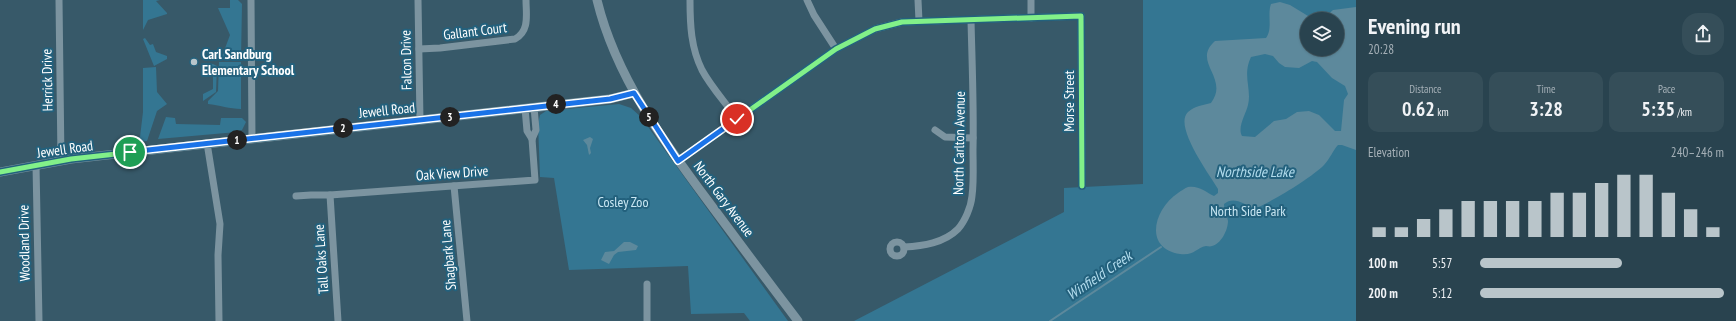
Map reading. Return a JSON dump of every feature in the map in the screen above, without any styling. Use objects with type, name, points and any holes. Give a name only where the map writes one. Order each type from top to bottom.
[{"type":"street","name":"Herrick Drive","points":[[59,0],[61,161]]},
{"type":"street","points":[[251,0],[252,138]]},
{"type":"street","name":"Falcon Drive","points":[[418,0],[420,120]]},
{"type":"street","name":"Gallant Court","points":[[419,49],[515,39],[522,34],[525,27],[526,0]]},
{"type":"street","name":"North Gary Avenue","points":[[597,0],[612,47],[634,93],[678,161],[798,321]]},
{"type":"street","points":[[690,0],[691,32],[698,60],[703,72],[737,119]]},
{"type":"street","points":[[807,0],[836,49]]},
{"type":"street","points":[[918,0],[919,21]]},
{"type":"street","points":[[678,161],[836,49],[875,29],[902,22],[1031,18],[1032,0]]},
{"type":"street","name":"Morse Street","points":[[1031,18],[1081,16],[1082,186]]},
{"type":"street","name":"North Carlton Avenue","points":[[904,248],[928,245],[958,229],[966,215],[972,196],[973,138],[971,20]]},
{"type":"street","name":"Jewell Road","points":[[0,172],[61,161],[207,143],[610,99],[634,93]]},
{"type":"street","name":"Oak View Drive","points":[[296,196],[330,195],[535,180],[532,139],[536,130],[529,107]]},
{"type":"street","points":[[935,130],[945,137],[973,138]]},
{"type":"street","points":[[207,143],[220,224],[218,255],[219,321]]},
{"type":"street","name":"Woodland Drive","points":[[36,165],[39,321]]},
{"type":"street","name":"Shagbark Lane","points":[[454,186],[467,321]]},
{"type":"street","name":"Tall Oaks Lane","points":[[330,195],[338,321]]},
{"type":"street","points":[[647,284],[647,321]]},
{"type":"green space","points":[[143,0],[160,0],[156,1],[167,14],[148,20],[143,30]]},
{"type":"green space","points":[[230,0],[238,0],[242,4],[241,59],[221,59],[230,35],[218,8],[230,8]]},
{"type":"green space","name":"North Side Park","points":[[1143,0],[1356,0],[1356,321],[854,321],[1064,212],[1064,188],[1143,184]]},
{"type":"green space","points":[[145,38],[150,45],[153,44],[156,52],[167,56],[167,59],[154,66],[143,39]]},
{"type":"green space","points":[[219,62],[241,62],[241,109],[208,104],[208,101],[218,91]]},
{"type":"green space","points":[[206,63],[217,66],[216,92],[203,101],[203,94],[213,89],[213,69]]},
{"type":"green space","points":[[156,67],[157,92],[167,104],[157,111],[147,141],[137,142],[135,138],[140,137],[143,112],[143,68]]},
{"type":"green space","name":"Cosley Zoo","points":[[619,104],[631,108],[641,117],[788,321],[750,321],[744,313],[691,314],[688,266],[569,270],[554,178],[540,177],[538,123],[540,115],[546,111]]},
{"type":"green space","points":[[166,117],[175,118],[176,124],[220,125],[221,118],[242,118],[246,122],[242,130],[237,132],[158,139]]},
{"type":"water","name":"Northside Lake","points":[[1280,2],[1290,5],[1302,12],[1300,12],[1300,56],[1344,56],[1344,12],[1331,12],[1333,10],[1356,7],[1356,150],[1338,145],[1326,163],[1310,177],[1269,202],[1253,209],[1235,200],[1224,204],[1228,225],[1221,240],[1215,245],[1203,247],[1189,254],[1180,254],[1168,250],[1161,244],[1157,236],[1156,227],[1158,218],[1163,208],[1170,200],[1188,187],[1199,188],[1214,196],[1218,193],[1218,189],[1194,150],[1185,128],[1185,119],[1188,112],[1196,107],[1211,103],[1216,94],[1214,78],[1208,63],[1207,56],[1209,49],[1215,41],[1266,38],[1270,26],[1271,4]],"holes":[[[1265,54],[1273,56],[1285,67],[1299,68],[1312,61],[1317,62],[1332,78],[1345,86],[1348,94],[1344,100],[1341,131],[1335,131],[1319,115],[1309,111],[1297,112],[1286,119],[1274,121],[1255,137],[1242,136],[1241,125],[1249,99],[1247,70],[1251,57]]]},
{"type":"water","points":[[590,137],[593,139],[590,148],[591,153],[589,155],[587,145],[583,140]]},
{"type":"water","points":[[624,242],[630,242],[638,246],[636,250],[618,252],[614,255],[609,264],[601,260],[605,252],[614,251]]},
{"type":"waterway","name":"Winfield Creek","points":[[1050,321],[1161,247]]},
{"type":"cycle path","points":[[678,161],[836,49],[875,29],[902,22],[1081,16],[1082,186]]},
{"type":"cycle path","points":[[0,172],[71,159],[610,99],[634,93]]},
{"type":"place","name":"Carl Sandburg Elementary School","points":[[194,62]]},
{"type":"route","points":[[130,152],[610,99],[634,93],[678,161],[737,119]]}]
